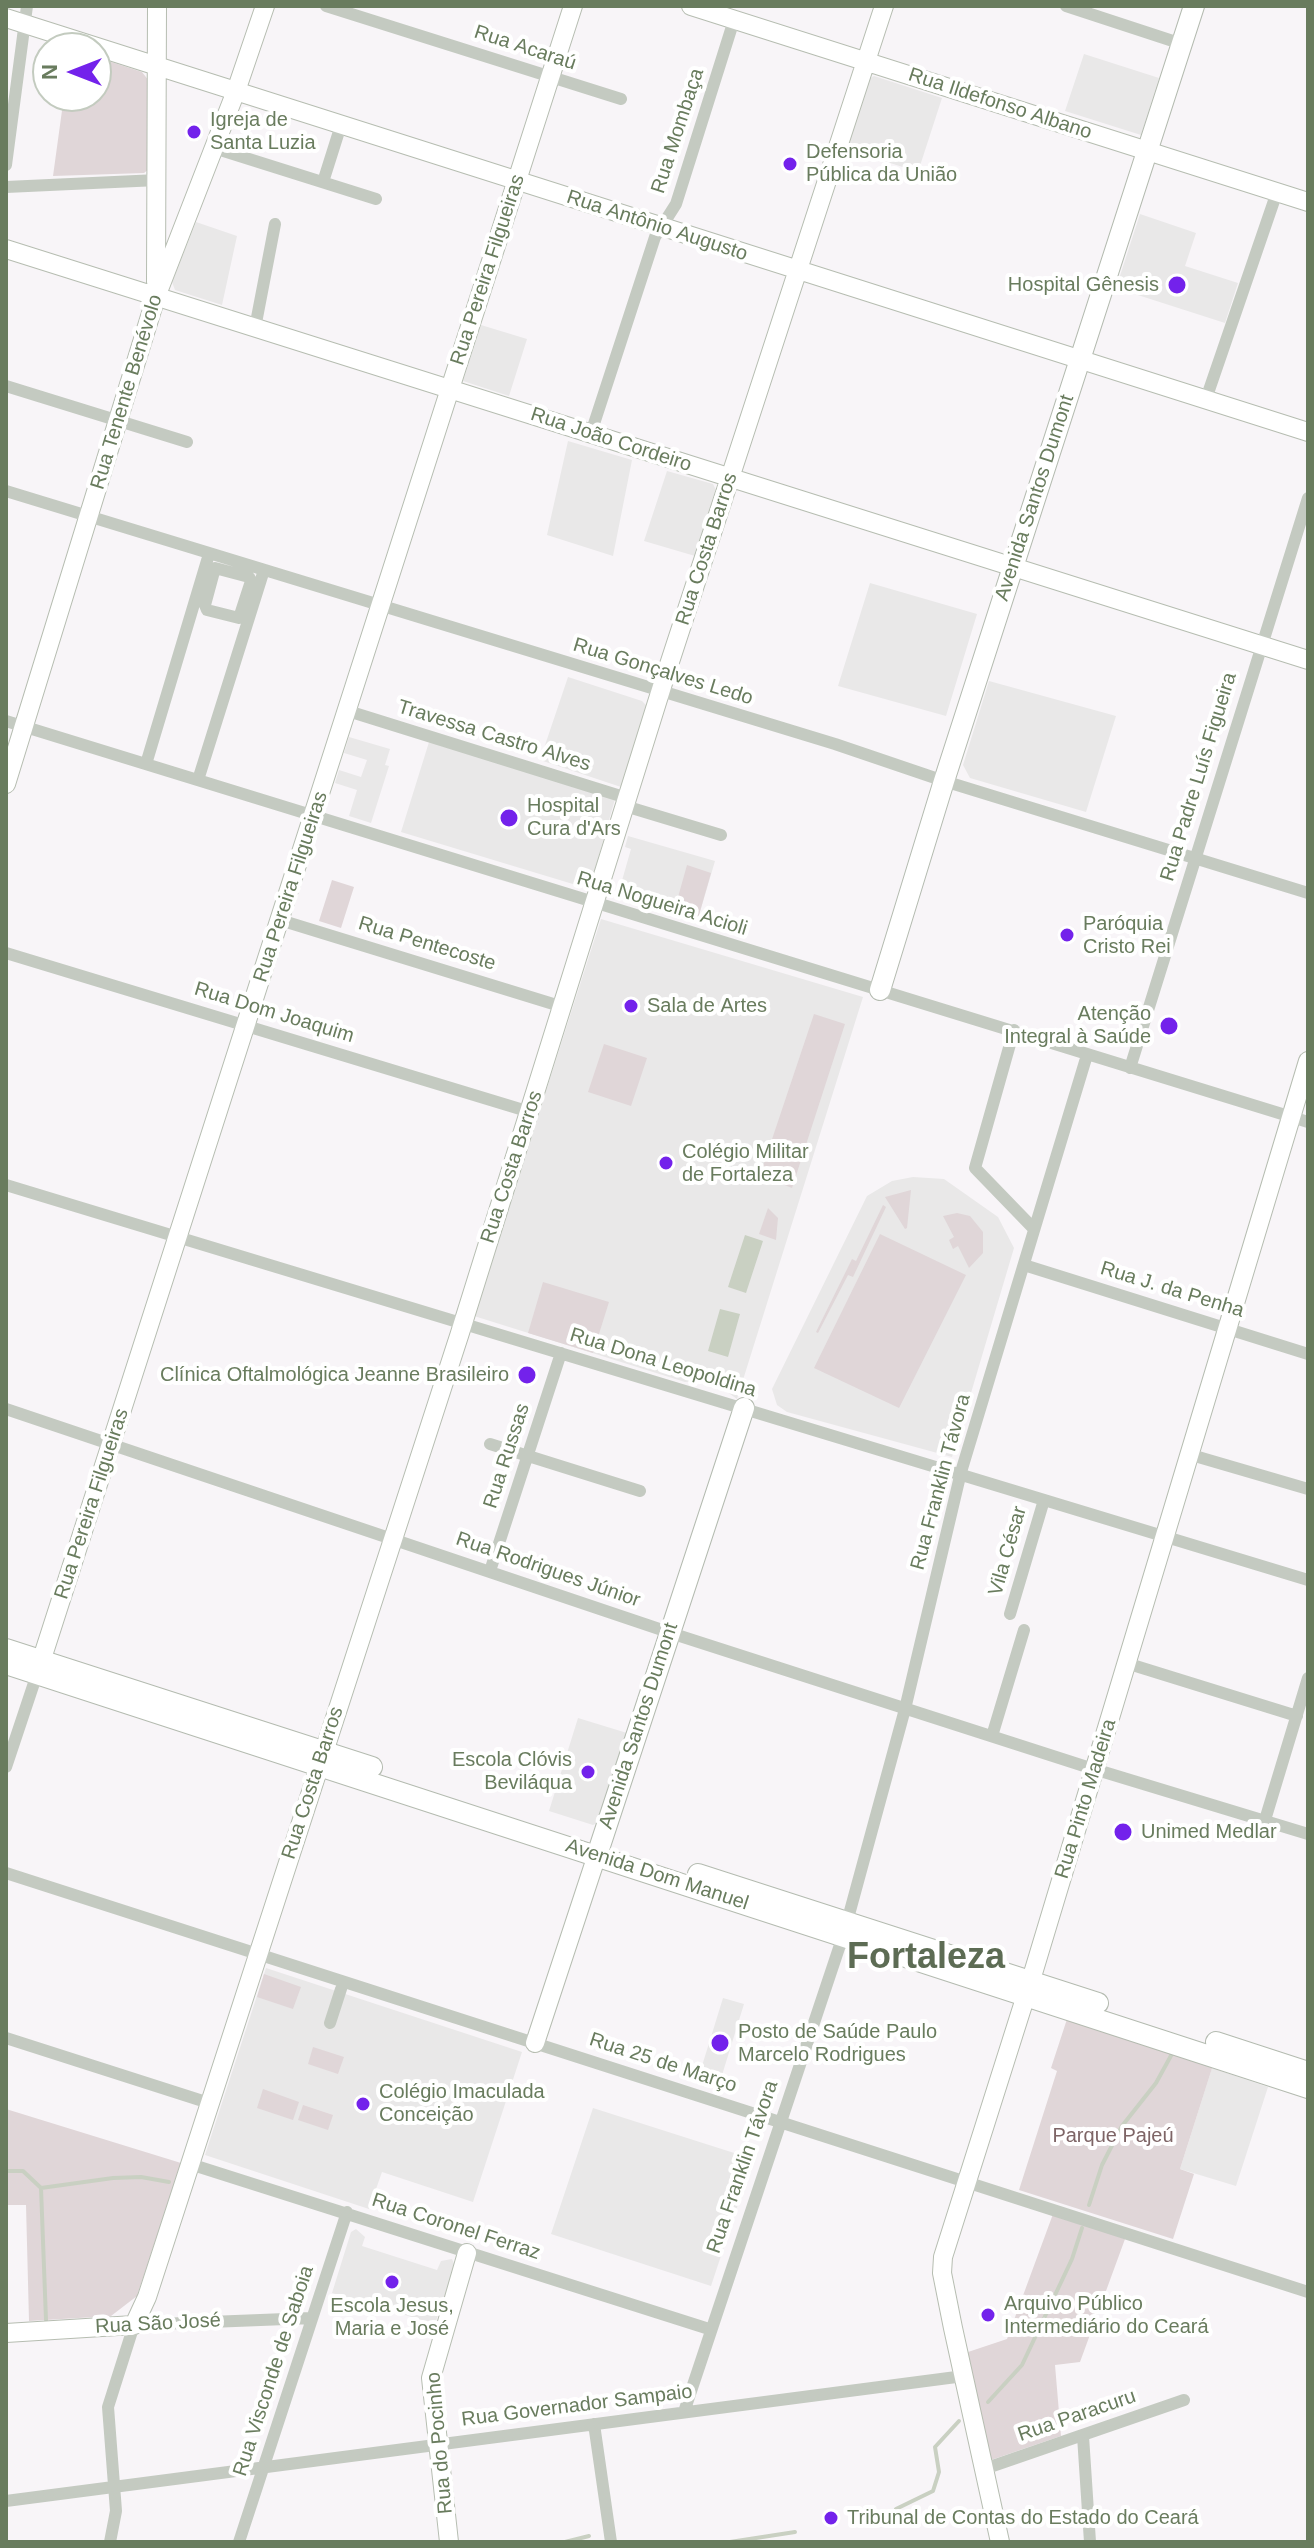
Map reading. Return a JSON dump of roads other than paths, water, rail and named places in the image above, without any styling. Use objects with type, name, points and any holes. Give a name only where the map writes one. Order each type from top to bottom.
[{"type":"main road","name":"Avenida Santos Dumont","points":[[880,990],[944,781],[1194,6]]},
{"type":"main road","name":"Avenida Santos Dumont","points":[[599,1849],[744,1408]]},
{"type":"main road","name":"Avenida Dom Manuel","points":[[6,1649],[39,1667],[845,1929],[1308,2072]]},
{"type":"main road","name":"Avenida Dom Manuel","points":[[6,1664],[39,1667]]},
{"type":"main road","name":"Avenida Dom Manuel","points":[[1028,1988],[1308,2088]]},
{"type":"street","points":[[156,297],[157,6]]},
{"type":"street","name":"Rua Tenente Benévolo","points":[[6,784],[15,724],[88,516],[156,297],[236,91],[265,6]]},
{"type":"street","name":"Rua Acaraú","points":[[326,6],[621,99]]},
{"type":"street","name":"Rua Pereira Filgueiras","points":[[6,1767],[179,1238],[573,6]]},
{"type":"street","name":"Rua Ildefonso Albano","points":[[691,6],[1308,202]]},
{"type":"street","name":"Rua Costa Barros","points":[[134,2325],[190,2164],[463,1324],[626,802],[884,6]]},
{"type":"street","points":[[1066,6],[1182,44]]},
{"type":"street","points":[[6,165],[19,16]]},
{"type":"street","name":"Rua Antônio Augusto","points":[[19,16],[158,66],[1308,432]]},
{"type":"street","name":"Rua Mombaça","points":[[591,433],[655,237],[676,204],[734,20]]},
{"type":"street","points":[[323,182],[341,125]]},
{"type":"street","points":[[214,148],[376,199]]},
{"type":"street","points":[[6,187],[158,180]]},
{"type":"street","points":[[1206,399],[1277,192]]},
{"type":"street","points":[[255,328],[275,224]]},
{"type":"street","name":"Rua João Cordeiro","points":[[7,250],[1308,660]]},
{"type":"street","points":[[6,386],[187,442]]},
{"type":"street","name":"Rua Gonçalves Ledo","points":[[6,491],[835,744],[944,781],[1308,893]]},
{"type":"street","name":"Rua Padre Luís Figueira","points":[[1130,1068],[1308,498]]},
{"type":"street","points":[[146,764],[209,554]]},
{"type":"street","points":[[215,568],[249,577],[251,581],[239,618],[207,610],[205,601],[215,568]]},
{"type":"street","points":[[198,780],[264,570]]},
{"type":"street","points":[[192,613],[245,630]]},
{"type":"street","name":"Travessa Castro Alves","points":[[348,711],[721,835]]},
{"type":"street","name":"Rua Nogueira Acioli","points":[[15,724],[594,905],[1299,1119]]},
{"type":"street","name":"Rua Pentecoste","points":[[280,920],[563,1007]]},
{"type":"street","name":"Rua Dom Joaquim","points":[[6,953],[530,1112]]},
{"type":"street","points":[[1014,1030],[975,1168],[1034,1229]]},
{"type":"street","name":"Rua Franklin Távora","points":[[684,2412],[709,2329],[845,1929],[905,1709],[961,1472],[1087,1055]]},
{"type":"street","name":"Rua Pinto Madeira","points":[[1000,2542],[942,2265],[1095,1770],[1226,1327],[1299,1119],[1308,1061]]},
{"type":"street","name":"Rua Dona Leopoldina","points":[[6,1185],[961,1472],[1308,1580]]},
{"type":"street","name":"Rua J. da Penha","points":[[1024,1265],[1308,1354]]},
{"type":"street","name":"Rua Russas","points":[[490,1571],[561,1353]]},
{"type":"street","name":"Rua Rodrigues Júnior","points":[[6,1409],[669,1632],[1095,1770],[1308,1834]]},
{"type":"street","points":[[490,1444],[640,1491]]},
{"type":"street","points":[[1188,1454],[1308,1489]]},
{"type":"street","name":"Vila César","points":[[1010,1614],[1044,1500]]},
{"type":"street","points":[[992,1736],[1024,1630]]},
{"type":"street","points":[[1126,1663],[1297,1716]]},
{"type":"street","points":[[1265,1820],[1308,1678]]},
{"type":"street","name":"Avenida Santos Dumont","points":[[535,2043],[599,1849]]},
{"type":"street","name":"Rua 25 de Março","points":[[6,1873],[1308,2292]]},
{"type":"street","points":[[330,2023],[341,1989]]},
{"type":"street","points":[[6,2038],[209,2103]]},
{"type":"street","name":"Rua Coronel Ferraz","points":[[190,2164],[709,2329]]},
{"type":"street","name":"Rua Visconde de Saboia","points":[[239,2542],[347,2212]]},
{"type":"street","name":"Rua do Pocinho","points":[[449,2542],[431,2378],[467,2253]]},
{"type":"street","name":"Rua São José","points":[[6,2333],[311,2318]]},
{"type":"street","points":[[110,2542],[115,2528],[108,2407],[134,2325]]},
{"type":"street","name":"Rua Governador Sampaio","points":[[6,2501],[964,2376]]},
{"type":"street","name":"Rua Paracuru","points":[[984,2469],[1184,2400]]},
{"type":"street","points":[[594,2424],[611,2542]]},
{"type":"street","points":[[1083,2436],[1090,2542]]},
{"type":"waterway","points":[[1089,2205],[1102,2165],[1122,2126],[1156,2083],[1173,2052]]},
{"type":"waterway","points":[[6,2171],[23,2171],[41,2188],[46,2320]]},
{"type":"waterway","points":[[41,2188],[113,2178],[141,2177],[169,2182]]},
{"type":"waterway","points":[[988,2402],[1022,2365],[1072,2259],[1082,2228]]},
{"type":"waterway","points":[[896,2509],[933,2491],[939,2472],[935,2447],[959,2421]]},
{"type":"waterway","points":[[730,2542],[795,2532]]},
{"type":"waterway","points":[[565,2542],[589,2536]]},
{"type":"place","name":"Igreja de Santa Luzia","points":[[194,132]]},
{"type":"place","name":"Defensoria Pública da União","points":[[790,164]]},
{"type":"place","name":"Hospital Gênesis","points":[[1177,285]]},
{"type":"place","name":"Hospital Cura d'Ars","points":[[509,818]]},
{"type":"place","name":"Paróquia Cristo Rei","points":[[1067,935]]},
{"type":"place","name":"Sala de Artes","points":[[631,1006]]},
{"type":"place","name":"Atenção Integral à Saúde","points":[[1169,1026]]},
{"type":"place","name":"Colégio Militar de Fortaleza","points":[[666,1163]]},
{"type":"place","name":"Clínica Oftalmológica Jeanne Brasileiro","points":[[527,1375]]},
{"type":"place","name":"Escola Clóvis Beviláqua","points":[[588,1772]]},
{"type":"place","name":"Unimed Medlar","points":[[1123,1832]]},
{"type":"place","name":"Posto de Saúde Paulo Marcelo Rodrigues","points":[[720,2043]]},
{"type":"place","name":"Colégio Imaculada Conceição","points":[[363,2104]]},
{"type":"place","name":"Escola Jesus, Maria e José","points":[[392,2282]]},
{"type":"place","name":"Arquivo Público Intermediário do Ceará","points":[[988,2315]]},
{"type":"place","name":"Tribunal de Contas do Estado do Ceará","points":[[831,2518]]},
{"type":"district","name":"Fortaleza","points":[[926,1958]]},
{"type":"park label","name":"Parque Pajeú","points":[[1113,2136]]}]
